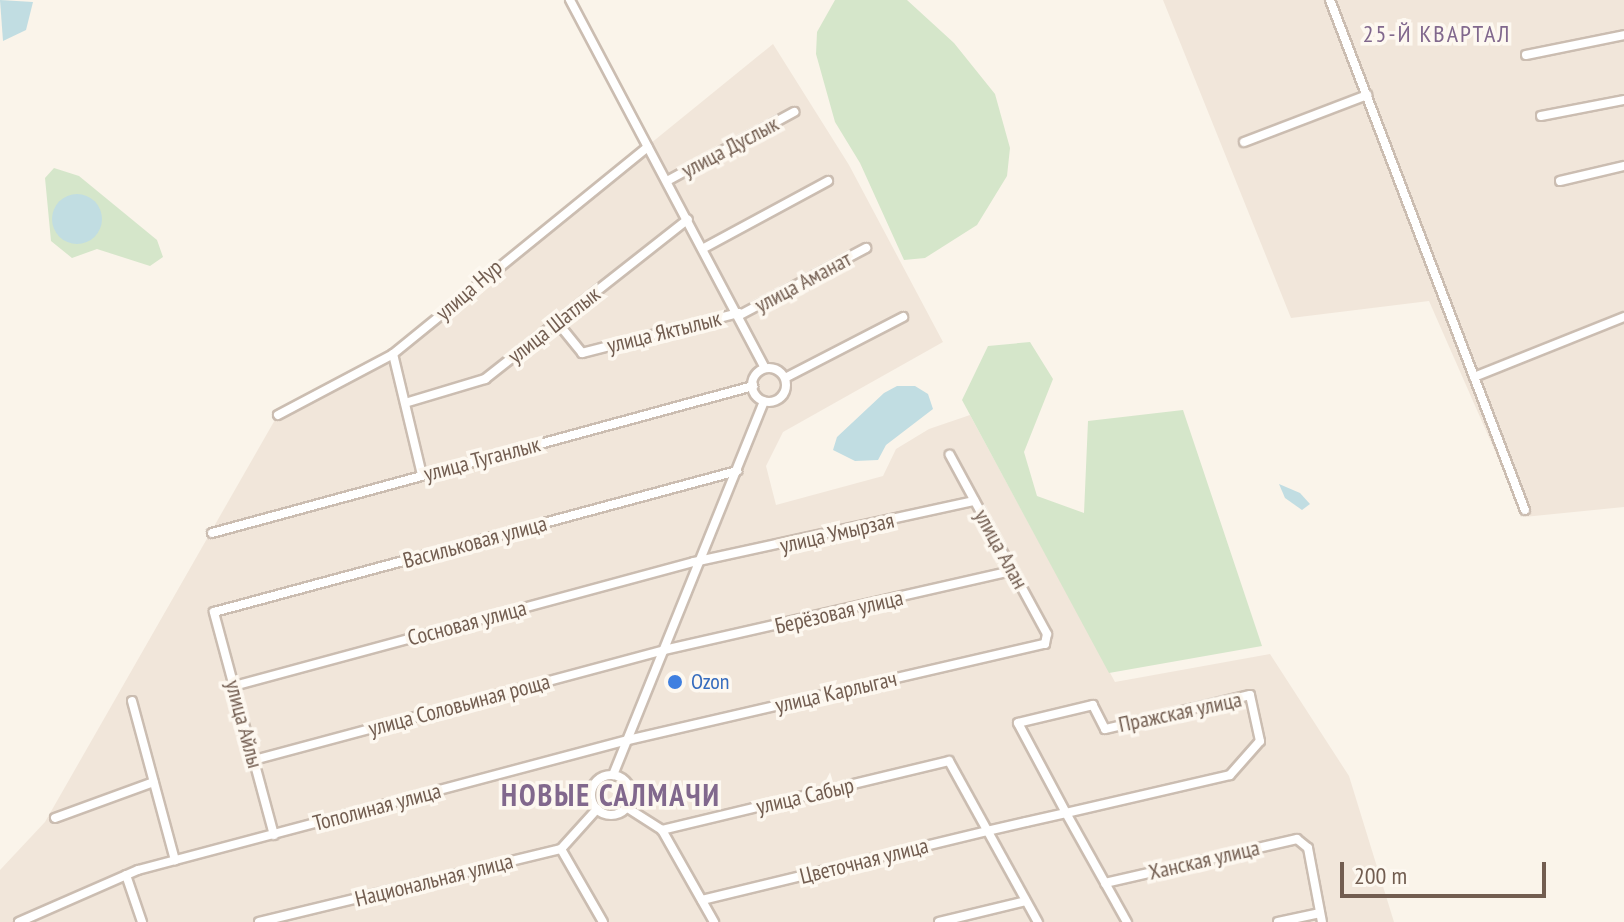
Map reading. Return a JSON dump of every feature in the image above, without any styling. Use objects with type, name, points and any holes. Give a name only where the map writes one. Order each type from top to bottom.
[{"type":"street","points":[[570,0],[740,314],[765,368]]},
{"type":"street","points":[[1330,0],[1525,510]]},
{"type":"street","points":[[1526,55],[1624,35]]},
{"type":"street","points":[[1244,142],[1367,95]]},
{"type":"street","points":[[1541,116],[1624,100]]},
{"type":"street","name":"улица Дуслык","points":[[667,181],[794,112]]},
{"type":"street","name":"улица Нур","points":[[278,415],[393,354],[648,147]]},
{"type":"street","points":[[1560,181],[1624,166]]},
{"type":"street","points":[[704,248],[828,181]]},
{"type":"street","name":"улица Шатлык","points":[[405,403],[485,379],[688,219]]},
{"type":"street","name":"улица Аманат","points":[[740,314],[866,248]]},
{"type":"street","name":"улица Яктылык","points":[[557,322],[582,353],[740,314]]},
{"type":"street","points":[[785,378],[903,317]]},
{"type":"street","points":[[1474,377],[1624,317]]},
{"type":"street","points":[[393,354],[422,475]]},
{"type":"street","points":[[765,368],[777,369],[785,378]]},
{"type":"street","points":[[764,401],[753,386],[765,368]]},
{"type":"street","points":[[764,401],[782,396],[785,378]]},
{"type":"street","name":"улица Туганлык","points":[[212,533],[753,386]]},
{"type":"street","points":[[597,809],[593,786],[613,775],[764,401]]},
{"type":"street","name":"улица Алан","points":[[950,455],[1047,634],[1045,644]]},
{"type":"street","name":"Васильковая улица","points":[[214,612],[737,471]]},
{"type":"street","name":"улица Умырзая","points":[[700,563],[974,501]]},
{"type":"street","name":"Сосновая улица","points":[[234,686],[700,563]]},
{"type":"street","name":"Берёзовая улица","points":[[664,650],[1013,571]]},
{"type":"street","name":"улица Айлы","points":[[214,612],[274,835]]},
{"type":"street","name":"улица Карлыгач","points":[[628,740],[1045,644]]},
{"type":"street","name":"улица Соловьиная роща","points":[[254,760],[664,650]]},
{"type":"street","name":"Пражская улица","points":[[1026,822],[1066,813],[1230,775],[1260,741],[1250,695],[1105,729],[1093,705],[1018,723],[1066,813],[1127,922]]},
{"type":"street","points":[[132,701],[175,860]]},
{"type":"street","name":"Тополиная улица","points":[[19,922],[126,875],[175,860],[628,740]]},
{"type":"street","name":"улица Сабыр","points":[[662,830],[949,761],[987,831]]},
{"type":"street","points":[[613,775],[627,783],[626,807]]},
{"type":"street","points":[[55,818],[154,782]]},
{"type":"street","points":[[626,807],[662,830],[714,922]]},
{"type":"street","points":[[597,809],[612,815],[626,807]]},
{"type":"street","points":[[591,922],[602,921],[561,849],[597,809]]},
{"type":"street","name":"Цветочная улица","points":[[702,900],[1026,822]]},
{"type":"street","points":[[987,831],[1038,922]]},
{"type":"street","name":"Ханская улица","points":[[1105,883],[1302,840],[1321,918]]},
{"type":"street","name":"Национальная улица","points":[[259,922],[561,849]]},
{"type":"street","points":[[126,875],[142,922]]},
{"type":"street","points":[[939,922],[1026,901]]},
{"type":"street","points":[[1278,922],[1321,918]]},
{"type":"shaded area","points":[[1163,0],[1624,0],[1624,507],[1524,517],[1429,301],[1291,318]]},
{"type":"shaded area","points":[[773,44],[849,165],[943,342],[783,432],[766,466],[776,505],[883,476],[896,449],[929,429],[970,415],[1115,682],[1270,654],[1349,776],[1394,922],[0,922],[0,870],[45,822],[280,411],[394,352]]},
{"type":"green space","points":[[835,0],[907,0],[954,43],[995,94],[1010,148],[1007,176],[977,225],[925,258],[904,260],[860,163],[835,122],[816,54],[817,32]]},
{"type":"green space","points":[[54,168],[79,176],[157,240],[163,257],[150,266],[97,249],[72,258],[51,241],[45,178]]},
{"type":"green space","points":[[1030,342],[1053,379],[1024,452],[1037,496],[1084,513],[1088,421],[1183,410],[1262,646],[1109,673],[962,400],[988,346]]},
{"type":"water","points":[[0,0],[33,2],[26,30],[3,41]]},
{"type":"water","points":[[77,194],[94,202],[102,219],[94,236],[77,244],[60,236],[52,219],[60,202]]},
{"type":"water","points":[[897,386],[915,386],[928,394],[933,409],[886,445],[878,460],[855,461],[833,450],[837,437],[884,393]]},
{"type":"water","points":[[1279,484],[1300,493],[1310,504],[1302,510],[1285,498]]},
{"type":"place","name":"Ozon","points":[[675,682]]},
{"type":"district","name":"25-Й КВАРТАЛ","points":[[1437,34]]},
{"type":"district","name":"НОВЫЕ САЛМАЧИ","points":[[611,795]]}]
